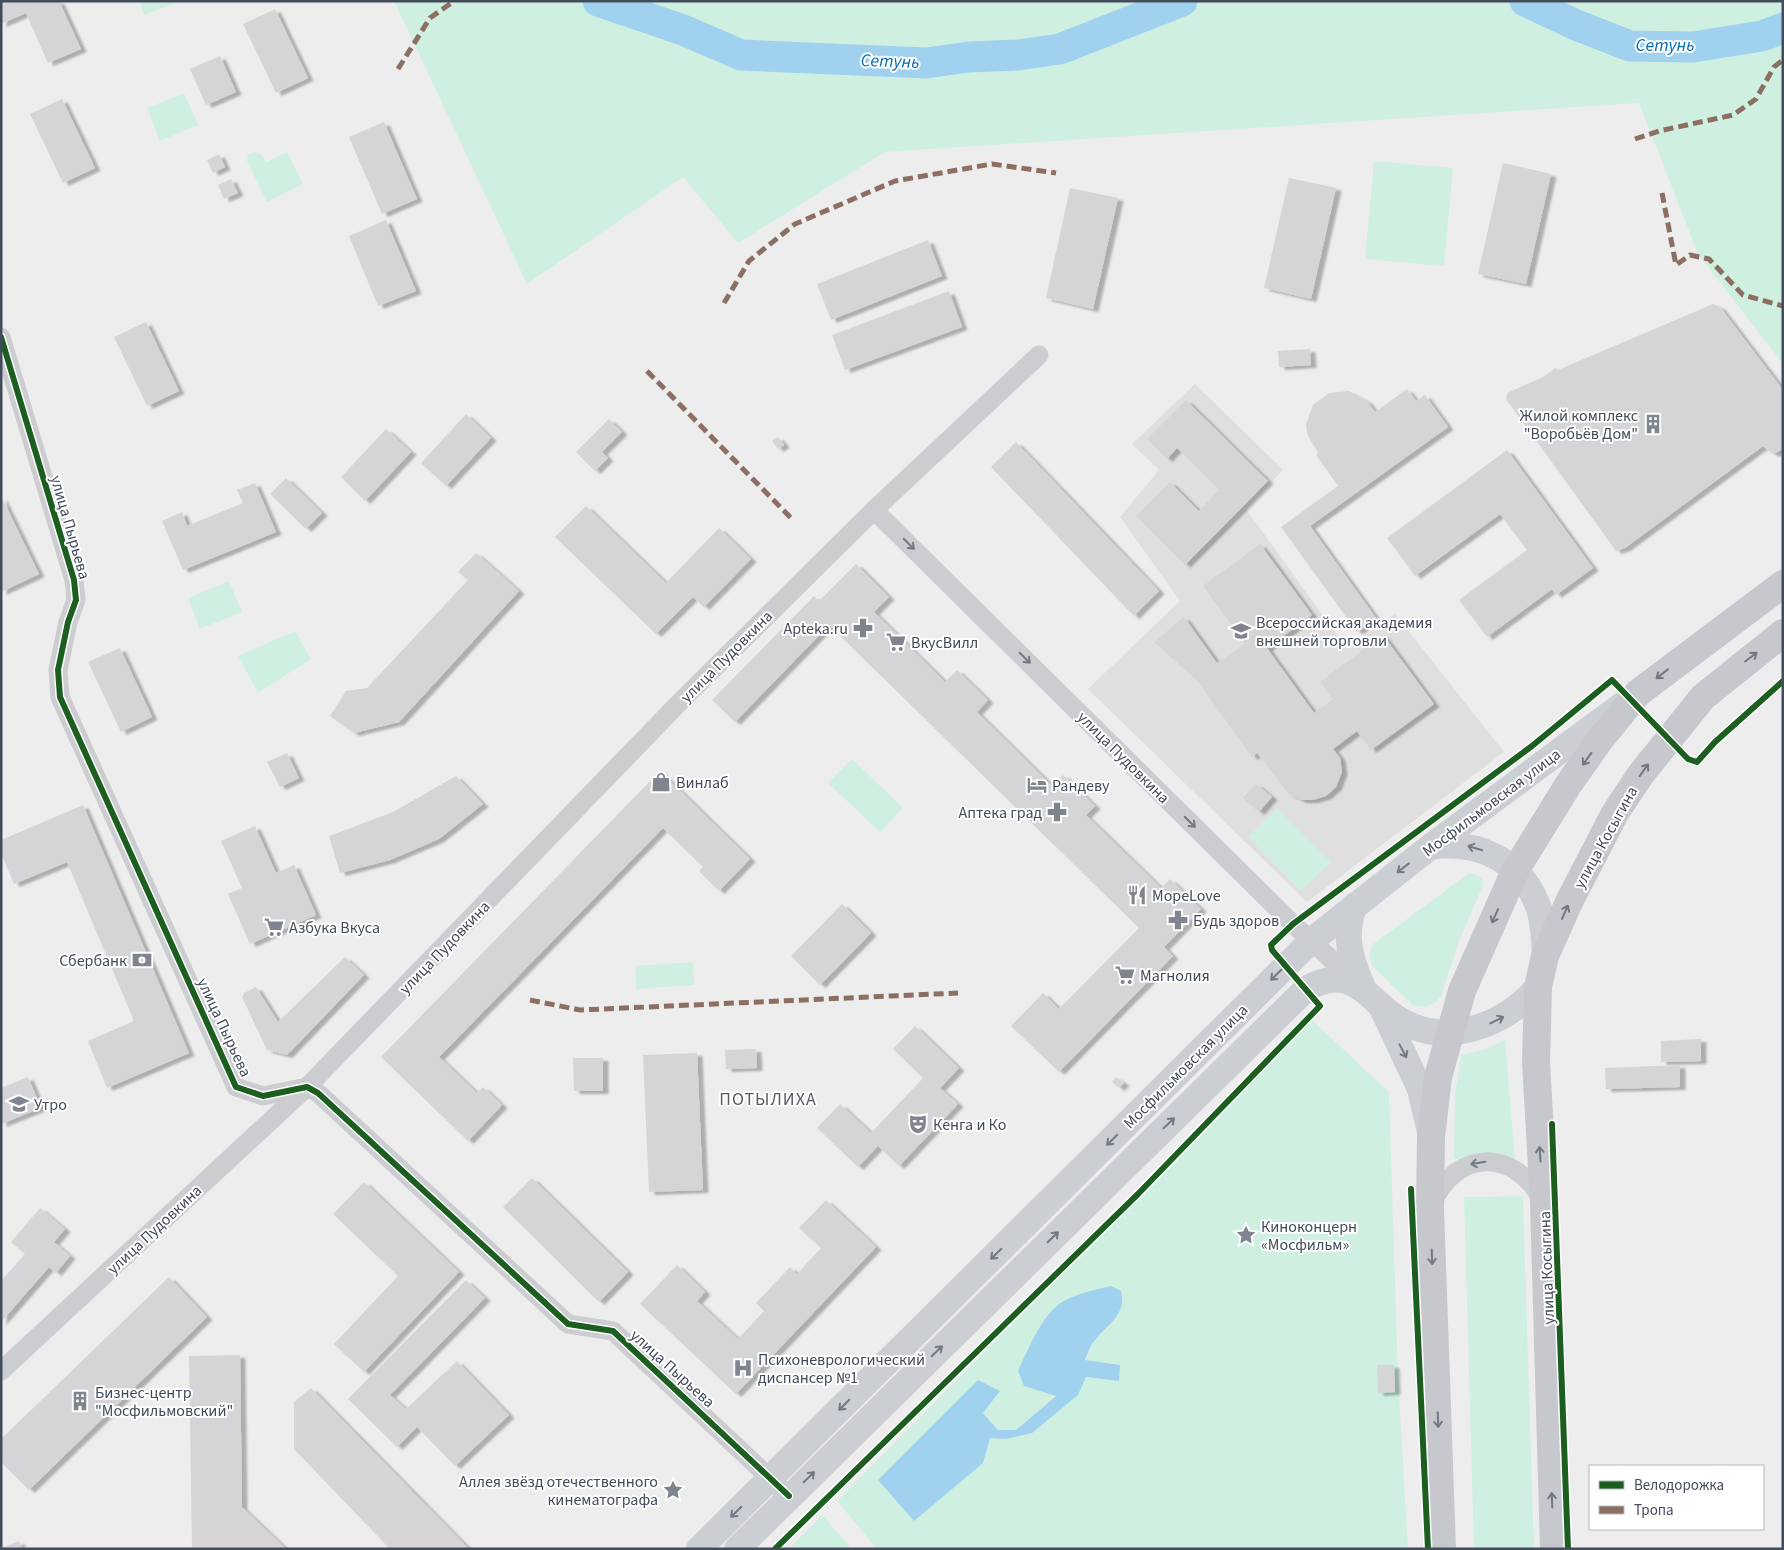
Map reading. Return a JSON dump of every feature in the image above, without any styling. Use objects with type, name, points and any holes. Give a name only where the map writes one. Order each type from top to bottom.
[{"type":"main road","name":"Мосфильмовская улица","points":[[699,1549],[1311,941],[1430,848],[1783,584]]},
{"type":"main road","name":"улица Косыгина","points":[[1554,1549],[1544,1203],[1536,1062],[1538,987],[1545,956],[1569,902],[1615,813],[1641,774],[1703,697],[1783,633]]},
{"type":"main road","points":[[1708,641],[1694,663],[1698,674],[1708,680],[1725,678]]},
{"type":"main road","points":[[1442,1549],[1430,1209],[1431,1138],[1438,1077],[1462,991],[1515,871],[1568,785],[1638,693]]},
{"type":"main road","name":"улица Косыгина","points":[[1430,848],[1450,844],[1476,848],[1501,861],[1515,871],[1529,889],[1539,908],[1545,956]]},
{"type":"main road","points":[[1355,906],[1349,919],[1348,940],[1373,998],[1420,1089],[1431,1138]]},
{"type":"main road","name":"Мосфильмовская улица","points":[[737,1549],[1306,989],[1319,982],[1346,980],[1373,998]]},
{"type":"main road","points":[[1373,998],[1395,1017],[1417,1028],[1450,1032],[1483,1026],[1498,1020],[1527,1000],[1538,987]]},
{"type":"street","name":"улица Пырьева","points":[[1,337],[74,580],[76,600],[68,622],[58,670],[60,697],[236,1087],[263,1096],[307,1087],[318,1093],[568,1324],[613,1332],[790,1496]]},
{"type":"street","name":"улица Пудовкина","points":[[1,1371],[307,1087],[677,705],[874,510],[1039,355]]},
{"type":"street","name":"улица Пудовкина","points":[[874,510],[1311,941],[1373,998]]},
{"type":"street","points":[[1430,1209],[1437,1192],[1449,1177],[1466,1166],[1485,1162],[1504,1164],[1522,1173],[1535,1187],[1544,1203]]},
{"type":"shaded area","name":"Всероссийская академия внешней торговли","points":[[1195,384],[1283,470],[1246,509],[1347,649],[1395,614],[1504,752],[1307,902],[1088,689],[1180,601],[1120,517],[1159,470],[1132,444]]},
{"type":"green space","points":[[139,1],[180,1],[144,15]]},
{"type":"green space","points":[[394,1],[1783,1],[1783,364],[1698,254],[1639,103],[885,152],[738,243],[683,177],[527,284]]},
{"type":"green space","points":[[184,93],[198,125],[160,141],[147,108]]},
{"type":"green space","points":[[255,152],[262,155],[266,162],[287,152],[303,184],[267,202],[247,161],[248,154]]},
{"type":"green space","points":[[1374,161],[1453,168],[1444,266],[1365,259]]},
{"type":"green space","points":[[229,581],[242,612],[200,629],[188,598]]},
{"type":"green space","points":[[295,631],[311,659],[258,693],[238,656]]},
{"type":"green space","points":[[852,759],[903,808],[880,832],[828,783]]},
{"type":"green space","points":[[1277,808],[1331,862],[1301,891],[1248,837]]},
{"type":"green space","points":[[1469,873],[1480,876],[1483,880],[1482,888],[1459,941],[1441,996],[1429,1006],[1413,1005],[1372,966],[1369,955],[1372,945]]},
{"type":"green space","points":[[693,962],[694,985],[636,989],[635,966]]},
{"type":"green space","name":"Киноконцерн «Мосфильм»","points":[[1312,1020],[1389,1092],[1398,1377],[1408,1549],[877,1549],[837,1501]],"holes":[[[1114,1322],[1095,1339],[1085,1361],[1086,1377],[1078,1395],[1006,1439],[990,1438],[878,1480],[1000,1391],[983,1413],[998,1430],[1016,1430],[1056,1395],[1024,1386]]]},
{"type":"green space","points":[[1505,1040],[1515,1159],[1498,1156],[1454,1159],[1455,1093],[1461,1055],[1486,1049]]},
{"type":"green space","points":[[1523,1196],[1534,1549],[1474,1549],[1464,1197]]},
{"type":"green space","points":[[822,1515],[852,1549],[789,1549]]},
{"type":"water","points":[[1111,1286],[1121,1291],[1122,1299],[1119,1312],[1093,1343],[1085,1360],[1120,1365],[1119,1381],[1086,1377],[1078,1395],[1032,1433],[1006,1439],[990,1438],[983,1463],[914,1521],[878,1480],[978,1380],[1000,1391],[983,1413],[998,1430],[1016,1430],[1056,1396],[1024,1386],[1018,1371],[1040,1326],[1059,1304],[1084,1293]]},
{"type":"building","points":[[1,1],[59,1],[81,49],[48,63],[26,13],[1,24]]},
{"type":"building","points":[[275,9],[308,78],[276,93],[243,24]]},
{"type":"building","points":[[220,56],[236,92],[206,105],[190,69]]},
{"type":"building","points":[[62,99],[95,168],[63,183],[30,114]]},
{"type":"building","points":[[384,122],[417,199],[382,214],[349,137]]},
{"type":"building","points":[[219,154],[225,167],[213,173],[207,160]]},
{"type":"building","points":[[1503,163],[1551,174],[1526,284],[1478,274]]},
{"type":"building","points":[[1289,178],[1336,188],[1311,299],[1264,288]]},
{"type":"building","points":[[231,179],[238,193],[224,199],[218,185]]},
{"type":"building","points":[[1070,188],[1118,198],[1093,309],[1046,298]]},
{"type":"building","points":[[386,220],[416,291],[378,306],[349,236]]},
{"type":"building","points":[[928,240],[942,276],[831,320],[817,284]]},
{"type":"building","points":[[949,291],[962,327],[845,370],[832,335]]},
{"type":"building","name":"Жилой комплекс \"Воробьёв Дом\"","points":[[1713,304],[1720,307],[1783,390],[1783,449],[1773,454],[1763,446],[1625,548],[1616,551],[1506,399],[1507,393],[1543,377],[1556,368],[1558,370]]},
{"type":"building","points":[[146,322],[179,391],[147,406],[114,337]]},
{"type":"building","points":[[1310,349],[1311,365],[1279,367],[1278,351]]},
{"type":"building","points":[[1407,389],[1416,401],[1425,395],[1448,427],[1310,526],[1376,618],[1357,632],[1281,527],[1338,486],[1316,455],[1318,453],[1307,434],[1306,424],[1313,405],[1329,393],[1349,391],[1367,401],[1375,412]]},
{"type":"building","points":[[1186,400],[1268,481],[1185,565],[1136,516],[1170,482],[1199,511],[1219,490],[1177,448],[1167,459],[1147,439]]},
{"type":"building","points":[[466,414],[491,438],[446,486],[421,463]]},
{"type":"building","points":[[609,419],[622,432],[602,452],[608,458],[595,471],[576,452]]},
{"type":"building","points":[[386,429],[411,452],[365,501],[341,477]]},
{"type":"building","points":[[778,437],[784,445],[778,449],[772,441]]},
{"type":"building","points":[[1016,442],[1159,591],[1134,616],[991,467]]},
{"type":"building","points":[[1507,450],[1593,568],[1556,595],[1552,589],[1487,637],[1459,600],[1527,550],[1500,514],[1415,576],[1387,538]]},
{"type":"building","points":[[286,478],[322,513],[306,529],[270,494]]},
{"type":"building","points":[[255,483],[276,532],[183,570],[162,521],[182,512],[187,526],[243,503],[237,490]]},
{"type":"building","points":[[1,496],[39,574],[1,592]]},
{"type":"building","points":[[586,506],[666,583],[719,528],[751,559],[704,607],[693,597],[656,634],[555,537]]},
{"type":"building","points":[[1260,544],[1312,615],[1267,648],[1314,713],[1333,699],[1320,682],[1383,635],[1434,704],[1371,750],[1357,731],[1333,749],[1340,758],[1342,772],[1336,787],[1326,796],[1313,800],[1301,800],[1289,794],[1257,753],[1252,757],[1197,680],[1154,642],[1184,617],[1217,663],[1245,644],[1203,586]]},
{"type":"building","points":[[476,553],[519,591],[399,722],[354,733],[330,716],[346,691],[367,688],[468,580],[458,572]]},
{"type":"building","points":[[856,564],[889,597],[874,612],[945,682],[957,670],[988,700],[977,712],[1052,786],[1063,775],[1095,806],[1086,815],[1161,888],[1170,879],[1201,909],[1164,947],[1173,956],[1059,1072],[1011,1026],[1043,993],[1059,1009],[1139,928],[829,625],[735,722],[712,700],[814,596],[819,601]]},
{"type":"building","points":[[120,648],[152,717],[121,732],[88,662]]},
{"type":"building","points":[[287,753],[299,778],[280,787],[267,762]]},
{"type":"building","points":[[660,771],[750,859],[719,891],[699,871],[703,867],[663,828],[439,1057],[477,1093],[483,1087],[502,1105],[468,1141],[381,1057]]},
{"type":"building","points":[[456,776],[483,804],[439,839],[390,860],[340,873],[329,836],[393,812]]},
{"type":"building","points":[[1256,784],[1272,797],[1259,812],[1243,798]]},
{"type":"building","points":[[83,805],[189,1053],[107,1088],[88,1041],[134,1021],[67,862],[14,884],[1,853],[1,840]]},
{"type":"building","points":[[255,826],[276,873],[294,865],[316,915],[250,944],[228,894],[242,888],[221,841]]},
{"type":"building","points":[[842,904],[871,933],[820,985],[791,956]]},
{"type":"building","points":[[345,957],[364,975],[287,1055],[267,1050],[242,997],[244,993],[256,987],[278,1022]]},
{"type":"building","points":[[915,1026],[959,1068],[940,1088],[958,1104],[899,1166],[878,1146],[858,1167],[817,1128],[840,1104],[871,1133],[923,1078],[893,1049]]},
{"type":"building","points":[[1701,1039],[1701,1061],[1661,1062],[1661,1041]]},
{"type":"building","points":[[756,1049],[757,1068],[726,1069],[725,1050]]},
{"type":"building","points":[[697,1053],[703,1190],[649,1192],[643,1055]]},
{"type":"building","points":[[573,1058],[603,1058],[603,1091],[574,1091]]},
{"type":"building","points":[[1680,1065],[1680,1087],[1606,1089],[1605,1068]]},
{"type":"building","points":[[28,1077],[41,1108],[1,1124],[1,1088]]},
{"type":"building","points":[[1116,1077],[1124,1083],[1119,1088],[1112,1082]]},
{"type":"building","points":[[532,1178],[628,1272],[599,1302],[503,1207]]},
{"type":"building","points":[[364,1182],[459,1272],[364,1372],[334,1344],[398,1276],[333,1214]]},
{"type":"building","points":[[826,1200],[876,1247],[736,1394],[640,1304],[677,1265],[705,1292],[697,1301],[738,1339],[764,1311],[756,1303],[790,1267],[797,1274],[821,1248],[799,1228]]},
{"type":"building","points":[[40,1208],[65,1229],[54,1242],[70,1256],[56,1273],[49,1267],[1,1322],[1,1281],[25,1254],[11,1242]]},
{"type":"building","name":"Бизнес-центр \"Мосфильмовский\"","points":[[169,1277],[207,1317],[29,1490],[1,1462],[1,1439]]},
{"type":"building","points":[[466,1280],[485,1298],[390,1395],[406,1409],[457,1361],[509,1415],[455,1466],[417,1427],[397,1447],[348,1399]]},
{"type":"building","points":[[240,1355],[242,1507],[286,1549],[192,1549],[189,1356]]},
{"type":"building","points":[[1377,1365],[1394,1365],[1395,1392],[1378,1393]]},
{"type":"building","points":[[311,1388],[469,1549],[390,1549],[294,1449],[294,1402]]},
{"type":"building","points":[[19,1541],[22,1549],[1,1549],[1,1548]]},
{"type":"waterway","name":"Сетунь","points":[[598,1],[683,30],[741,55],[926,63],[969,57],[1018,55],[1060,49],[1182,1]]},
{"type":"waterway","name":"Сетунь","points":[[1525,1],[1576,25],[1630,46],[1693,47],[1762,36],[1783,28]]},
{"type":"marked path","points":[[398,69],[430,18],[454,1]]},
{"type":"marked path","points":[[1635,139],[1659,131],[1733,115],[1756,99],[1774,67],[1783,60]]},
{"type":"marked path","points":[[724,303],[749,261],[795,224],[895,181],[992,164],[1056,173]]},
{"type":"marked path","points":[[1662,193],[1676,265],[1690,255],[1709,259],[1743,295],[1783,306]]},
{"type":"marked path","points":[[647,371],[792,519]]},
{"type":"marked path","points":[[530,1000],[580,1010],[958,993]]},
{"type":"cycle path","points":[[1,337],[74,580],[76,600],[68,622],[58,670],[60,697],[236,1087],[263,1096],[307,1087],[318,1093],[568,1324],[613,1331],[789,1496]]},
{"type":"cycle path","points":[[775,1549],[1138,1194],[1320,1006],[1272,950],[1271,945],[1293,924],[1532,746],[1612,680],[1688,759],[1697,762],[1715,742],[1783,681]]},
{"type":"cycle path","points":[[1552,1124],[1568,1549]]},
{"type":"cycle path","points":[[1411,1189],[1428,1549]]},
{"type":"place","name":"Жилой комплекс \"Воробьёв Дом\"","points":[[1653,424]]},
{"type":"place","name":"Apteka.ru","points":[[863,628]]},
{"type":"place","name":"Всероссийская академия внешней торговли","points":[[1241,631]]},
{"type":"place","name":"ВкусВилл","points":[[896,642]]},
{"type":"place","name":"Винлаб","points":[[661,782]]},
{"type":"place","name":"Рандеву","points":[[1037,785]]},
{"type":"place","name":"Аптека град","points":[[1057,812]]},
{"type":"place","name":"МореLove","points":[[1137,895]]},
{"type":"place","name":"Будь здоров","points":[[1178,920]]},
{"type":"place","name":"Азбука Вкуса","points":[[274,927]]},
{"type":"place","name":"Сбербанк","points":[[142,960]]},
{"type":"place","name":"Магнолия","points":[[1125,975]]},
{"type":"place","name":"Утро","points":[[19,1104]]},
{"type":"place","name":"Кенга и Ко","points":[[918,1124]]},
{"type":"place","name":"Киноконцерн «Мосфильм»","points":[[1246,1235]]},
{"type":"place","name":"Психоневрологический диспансер №1","points":[[743,1368]]},
{"type":"place","name":"Бизнес-центр \"Мосфильмовский\"","points":[[80,1401]]},
{"type":"place","name":"Аллея звёзд отечественного кинематографа","points":[[673,1490]]},
{"type":"district","name":"ПОТЫЛИХА","points":[[768,1099]]}]
